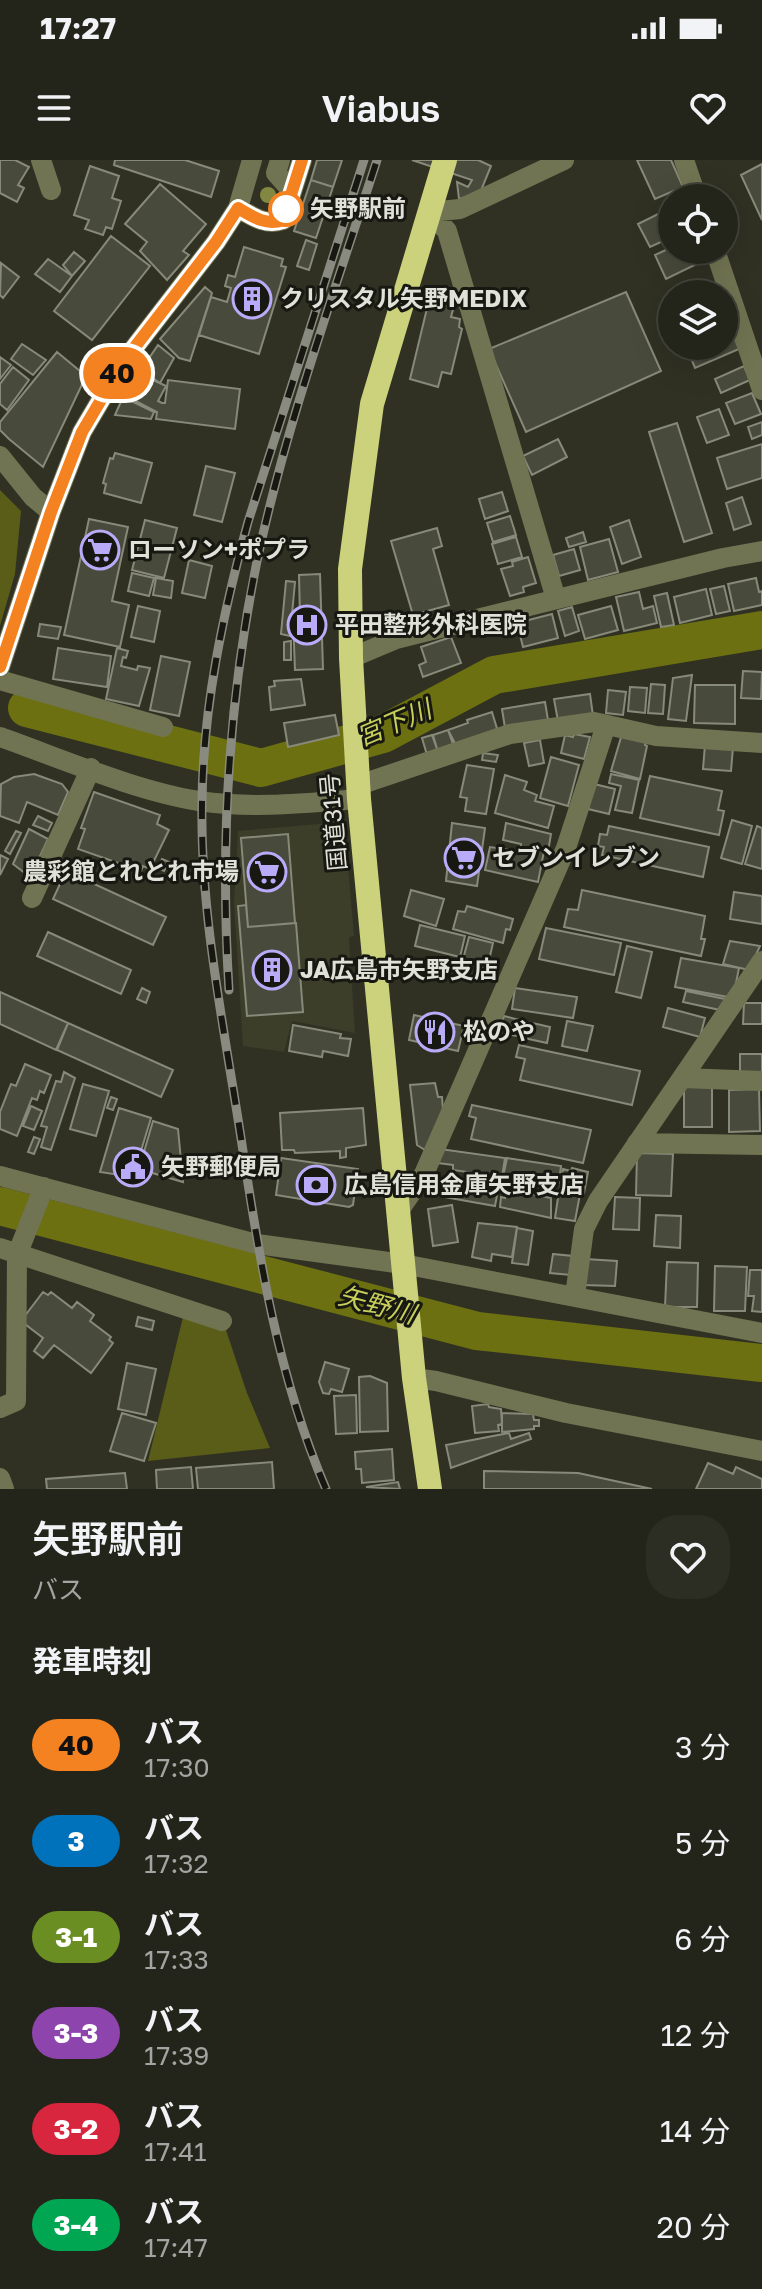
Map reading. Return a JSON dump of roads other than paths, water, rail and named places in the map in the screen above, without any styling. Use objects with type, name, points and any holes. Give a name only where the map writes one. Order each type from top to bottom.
[{"type":"highway","name":"国道31号","points":[[430,1489],[413,1370],[354,732],[350,569],[372,404],[445,160]]},
{"type":"street","points":[[41,160],[51,190]]},
{"type":"street","points":[[0,667],[51,512],[82,432],[124,361],[216,242],[238,208],[252,160]]},
{"type":"street","points":[[280,160],[276,173],[292,191]]},
{"type":"street","points":[[238,208],[272,224],[283,220],[302,160]]},
{"type":"street","points":[[430,212],[460,209],[564,160]]},
{"type":"street","points":[[684,160],[692,184]]},
{"type":"street","points":[[430,212],[447,231],[556,599]]},
{"type":"street","points":[[720,264],[762,390]]},
{"type":"street","points":[[0,456],[33,497],[51,512]]},
{"type":"street","points":[[351,658],[396,639],[762,551]]},
{"type":"street","points":[[0,680],[163,727]]},
{"type":"street","points":[[0,737],[164,794],[202,802],[274,805],[359,785],[510,734],[594,722],[656,736],[762,743]]},
{"type":"street","points":[[398,1212],[424,1174],[566,848],[606,725]]},
{"type":"street","points":[[32,898],[91,768]]},
{"type":"street","points":[[575,1296],[584,1229],[598,1201],[762,961]]},
{"type":"street","points":[[683,1078],[762,1081]]},
{"type":"street","points":[[637,1143],[762,1145]]},
{"type":"street","points":[[0,1176],[257,1244],[404,1272],[575,1296],[762,1333]]},
{"type":"street","points":[[0,1408],[16,1401],[8,1251],[44,1187]]},
{"type":"street","points":[[8,1251],[222,1321]]},
{"type":"street","points":[[413,1370],[436,1381],[566,1413],[762,1451]]},
{"type":"street","points":[[0,1480],[4,1489]]},
{"type":"waterway","name":"宮下川","points":[[27,708],[261,768],[383,734],[494,675],[762,630]]},
{"type":"waterway","name":"矢野川","points":[[0,1206],[477,1331],[762,1363]]},
{"type":"railway","points":[[326,1489],[295,1404],[263,1272],[209,928],[202,844],[203,766],[210,696],[248,522],[364,160]]},
{"type":"railway","points":[[229,990],[226,829],[233,721],[247,614],[282,460],[377,160]]},
{"type":"place","name":"矢野駅前","points":[[286,209]]},
{"type":"place","name":"クリスタル矢野MEDIX","points":[[252,299]]},
{"type":"place","name":"ローソン+ポプラ","points":[[100,550]]},
{"type":"place","name":"平田整形外科医院","points":[[307,625]]},
{"type":"place","name":"セブンイレブン","points":[[464,858]]},
{"type":"place","name":"農彩館とれとれ市場","points":[[267,872]]},
{"type":"place","name":"JA広島市矢野支店","points":[[272,970]]},
{"type":"place","name":"松のや","points":[[435,1032]]},
{"type":"place","name":"矢野郵便局","points":[[133,1167]]},
{"type":"place","name":"広島信用金庫矢野支店","points":[[316,1185]]}]
